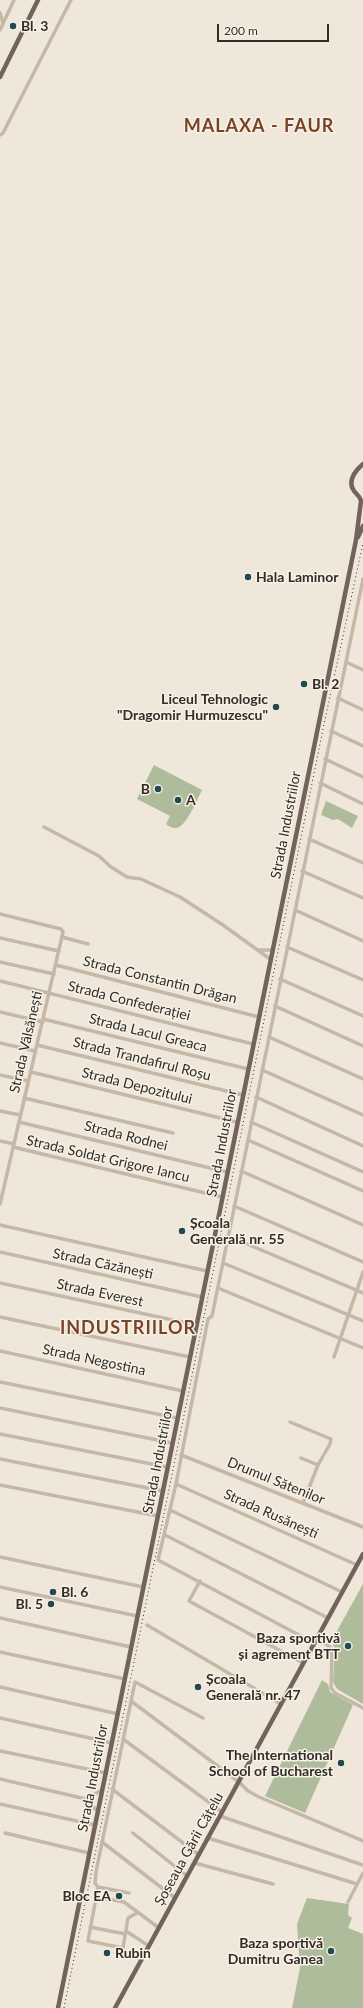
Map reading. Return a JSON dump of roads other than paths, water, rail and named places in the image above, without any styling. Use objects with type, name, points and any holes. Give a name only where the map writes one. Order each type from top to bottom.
[{"type":"main road","points":[[0,77],[38,0]]},
{"type":"main road","name":"Strada Industriilor","points":[[58,2008],[356,540],[362,497],[355,493],[351,486],[354,472],[363,464]]},
{"type":"main road","name":"Strada Industriilor","points":[[356,540],[363,526]]},
{"type":"main road","name":"Șoseaua Gării Cățelu","points":[[115,2008],[363,1554]]},
{"type":"street","points":[[0,30],[14,0]]},
{"type":"street","points":[[0,135],[3,133],[71,0]]},
{"type":"street","points":[[0,13],[3,23]]},
{"type":"street","points":[[314,1643],[158,1560],[176,1484],[208,1319],[212,1316],[218,1288],[325,758],[363,579]]},
{"type":"street","points":[[346,662],[363,670]]},
{"type":"street","points":[[338,698],[363,710]]},
{"type":"street","points":[[331,731],[363,746]]},
{"type":"street","points":[[325,758],[363,777]]},
{"type":"street","points":[[320,783],[363,804]]},
{"type":"street","points":[[44,827],[99,856],[111,867],[127,876],[141,879],[180,897],[270,959]]},
{"type":"street","points":[[309,839],[363,863]]},
{"type":"street","points":[[302,871],[363,898]]},
{"type":"street","points":[[295,910],[363,941]]},
{"type":"street","name":"Strada Vâlsănești","points":[[0,914],[62,929],[63,932],[50,993],[2,1186],[0,1204]]},
{"type":"street","points":[[62,937],[88,944]]},
{"type":"street","points":[[0,938],[59,951]]},
{"type":"street","points":[[287,947],[363,980]]},
{"type":"street","points":[[258,950],[272,950]]},
{"type":"street","points":[[0,962],[54,974]]},
{"type":"street","name":"Strada Constantin Drăgan","points":[[56,965],[259,1017]]},
{"type":"street","points":[[280,980],[363,1016]]},
{"type":"street","name":"Strada Confederației","points":[[0,981],[253,1044]]},
{"type":"street","points":[[275,1006],[363,1046]]},
{"type":"street","name":"Strada Lacul Greaca","points":[[0,1012],[43,1020],[248,1069]]},
{"type":"street","points":[[269,1037],[363,1079]]},
{"type":"street","points":[[0,1043],[35,1051]]},
{"type":"street","name":"Strada Trandafirul Roșu","points":[[37,1045],[243,1095]]},
{"type":"street","points":[[262,1070],[363,1115]]},
{"type":"street","name":"Strada Depozitului","points":[[30,1072],[237,1122]]},
{"type":"street","points":[[0,1075],[28,1081]]},
{"type":"street","points":[[256,1097],[363,1146]]},
{"type":"street","points":[[24,1098],[173,1134]]},
{"type":"street","points":[[0,1111],[20,1115]]},
{"type":"street","name":"Strada Rodnei","points":[[19,1122],[227,1172]]},
{"type":"street","points":[[251,1122],[363,1172]]},
{"type":"street","points":[[248,1140],[363,1191]]},
{"type":"street","name":"Strada Soldat Grigore Iancu","points":[[0,1141],[13,1146],[222,1197]]},
{"type":"street","points":[[241,1171],[363,1225]]},
{"type":"street","points":[[234,1206],[363,1262]]},
{"type":"street","points":[[0,1225],[207,1271]]},
{"type":"street","points":[[228,1236],[363,1293]]},
{"type":"street","name":"Strada Căzănești","points":[[0,1252],[202,1297]]},
{"type":"street","points":[[223,1263],[363,1321]]},
{"type":"street","points":[[334,1357],[363,1272]]},
{"type":"street","name":"Strada Everest","points":[[0,1283],[196,1325]]},
{"type":"street","points":[[218,1288],[363,1348]]},
{"type":"street","points":[[0,1317],[190,1357]]},
{"type":"street","name":"Strada Negostina","points":[[0,1351],[183,1390]]},
{"type":"street","points":[[0,1382],[177,1418]]},
{"type":"street","points":[[0,1408],[172,1443]]},
{"type":"street","points":[[290,1422],[331,1439],[330,1444],[318,1465],[303,1503]]},
{"type":"street","points":[[0,1434],[167,1467]]},
{"type":"street","name":"Drumul Sătenilor","points":[[181,1455],[363,1527]]},
{"type":"street","points":[[301,1458],[318,1465]]},
{"type":"street","points":[[0,1459],[163,1491]]},
{"type":"street","name":"Strada Rusănești","points":[[176,1484],[357,1565]]},
{"type":"street","points":[[0,1485],[158,1516]]},
{"type":"street","points":[[170,1510],[342,1592]]},
{"type":"street","points":[[165,1535],[328,1618]]},
{"type":"street","points":[[0,1557],[143,1587]]},
{"type":"street","points":[[200,1581],[189,1600],[304,1663]]},
{"type":"street","points":[[0,1587],[137,1616]]},
{"type":"street","points":[[0,1618],[131,1647]]},
{"type":"street","points":[[147,1625],[281,1704]]},
{"type":"street","points":[[318,1638],[331,1648],[331,1688],[335,1693],[363,1708]]},
{"type":"street","points":[[0,1652],[124,1679]]},
{"type":"street","points":[[137,1913],[128,1918],[123,1948],[88,1941],[98,1887],[94,1878],[136,1682],[203,1718]]},
{"type":"street","points":[[0,1687],[118,1714]]},
{"type":"street","points":[[131,1701],[259,1797],[363,1840]]},
{"type":"street","points":[[0,1718],[112,1743]]},
{"type":"street","points":[[123,1739],[221,1814],[363,1865]]},
{"type":"street","points":[[0,1751],[106,1773]]},
{"type":"street","points":[[0,1779],[86,1799],[98,1812]]},
{"type":"street","points":[[112,1789],[199,1855]]},
{"type":"street","points":[[86,1799],[102,1790]]},
{"type":"street","points":[[0,1804],[95,1825]]},
{"type":"street","points":[[5,1833],[89,1853]]},
{"type":"street","points":[[133,1833],[187,1876]]},
{"type":"street","points":[[208,1838],[357,1884]]},
{"type":"street","points":[[102,1842],[176,1898]]},
{"type":"street","points":[[195,1863],[273,1884]]},
{"type":"street","points":[[348,1902],[363,1872]]},
{"type":"street","points":[[98,1887],[129,1893]]},
{"type":"street","points":[[96,1897],[124,1902],[159,1928]]},
{"type":"street","points":[[90,1927],[126,1932],[149,1946]]},
{"type":"railway","points":[[64,2008],[323,729],[363,543]]},
{"type":"place","name":"Bl. 3","points":[[13,26]]},
{"type":"place","name":"Hala Laminor","points":[[248,577]]},
{"type":"place","name":"Bl. 2","points":[[304,684]]},
{"type":"place","name":"Liceul Tehnologic \"Dragomir Hurmuzescu\"","points":[[276,707]]},
{"type":"place","name":"B","points":[[158,789]]},
{"type":"place","name":"A","points":[[178,800]]},
{"type":"place","name":"Școala Generală nr. 55","points":[[182,1231]]},
{"type":"place","name":"Bl. 6","points":[[53,1592]]},
{"type":"place","name":"Bl. 5","points":[[51,1604]]},
{"type":"place","name":"Baza sportivă și agrement BTT","points":[[348,1646]]},
{"type":"place","name":"Școala Generală nr. 47","points":[[198,1687]]},
{"type":"place","name":"The International School of Bucharest","points":[[341,1763]]},
{"type":"place","name":"Bloc EA","points":[[119,1896]]},
{"type":"place","name":"Baza sportivă Dumitru Ganea","points":[[331,1951]]},
{"type":"place","name":"Rubin","points":[[107,1953]]},
{"type":"district","name":"MALAXA - FAUR","points":[[259,126]]},
{"type":"district","name":"INDUSTRIILOR","points":[[128,1328]]}]
